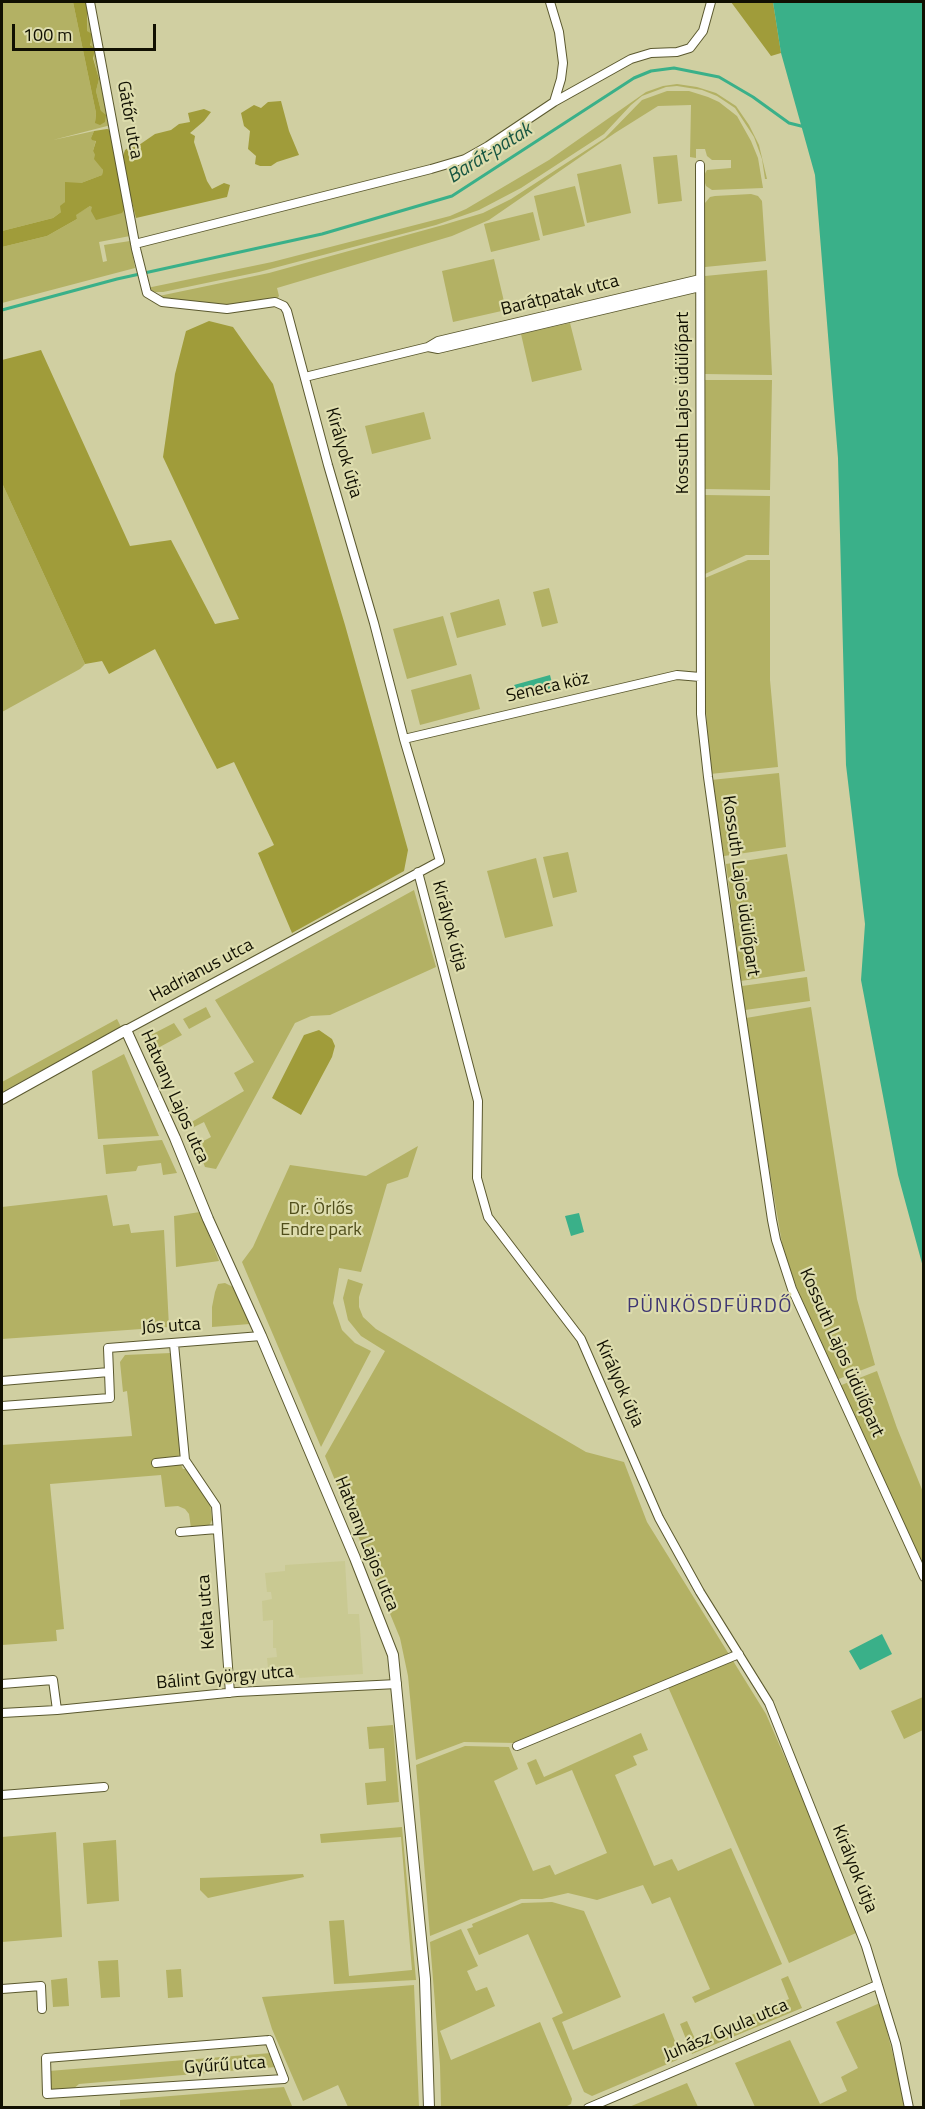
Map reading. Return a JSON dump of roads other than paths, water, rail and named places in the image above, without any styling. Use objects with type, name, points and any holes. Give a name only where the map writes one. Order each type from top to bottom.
[{"type":"street","name":"Gátőr utca","points":[[90,2],[135,246],[147,292]]},
{"type":"street","points":[[550,2],[559,32],[563,63],[554,102]]},
{"type":"street","points":[[135,246],[449,165],[477,153],[554,102],[631,59],[651,53],[684,51],[695,43],[703,31],[711,2]]},
{"type":"street","name":"Kossuth Lajos üdülőpart","points":[[700,165],[701,714],[737,985],[776,1240],[792,1289],[924,1577]]},
{"type":"street","name":"Barátpatak utca","points":[[305,377],[428,347],[438,349],[700,283]]},
{"type":"street","name":"Királyok útja","points":[[147,292],[162,302],[226,309],[274,302],[284,306],[287,311],[404,739],[440,861],[418,872],[478,1101],[477,1178],[488,1217],[581,1339],[659,1518],[700,1592],[769,1703],[854,1915],[896,2044],[909,2108]]},
{"type":"street","name":"Seneca köz","points":[[404,739],[676,675],[700,676]]},
{"type":"street","name":"Hadrianus utca","points":[[2,1099],[418,872]]},
{"type":"street","name":"Hatvany Lajos utca","points":[[126,1030],[176,1138],[208,1219],[261,1336],[389,1641],[397,1684],[425,1979],[429,2108]]},
{"type":"street","name":"Jós utca","points":[[2,1406],[110,1398],[108,1348],[261,1336]]},
{"type":"street","name":"Kelta utca","points":[[174,1344],[185,1460],[216,1506],[230,1693]]},
{"type":"street","points":[[2,1381],[109,1372]]},
{"type":"street","points":[[156,1464],[185,1460]]},
{"type":"street","points":[[180,1532],[217,1529]]},
{"type":"street","points":[[517,1746],[739,1654]]},
{"type":"street","points":[[2,1684],[53,1680],[57,1710]]},
{"type":"street","name":"Bálint György utca","points":[[2,1713],[57,1710],[230,1693],[397,1684]]},
{"type":"street","points":[[2,1795],[105,1787]]},
{"type":"street","name":"Juhász Gyula utca","points":[[588,2108],[878,1985]]},
{"type":"street","points":[[2,1989],[41,1986],[42,2009]]},
{"type":"street","name":"Gyűrű utca","points":[[269,2040],[284,2079],[114,2090],[47,2094],[46,2058],[269,2040]]},
{"type":"waterway","name":"Barát-patak","points":[[2,310],[117,279],[322,234],[452,196],[634,78],[651,71],[674,68],[719,77],[753,97],[789,123],[805,127]]},
{"type":"district","name":"PÜNKÖSDFÜRDŐ","points":[[710,1307]]},
{"type":"park label","name":"Dr. Örlős Endre park","points":[[321,1220]]}]
